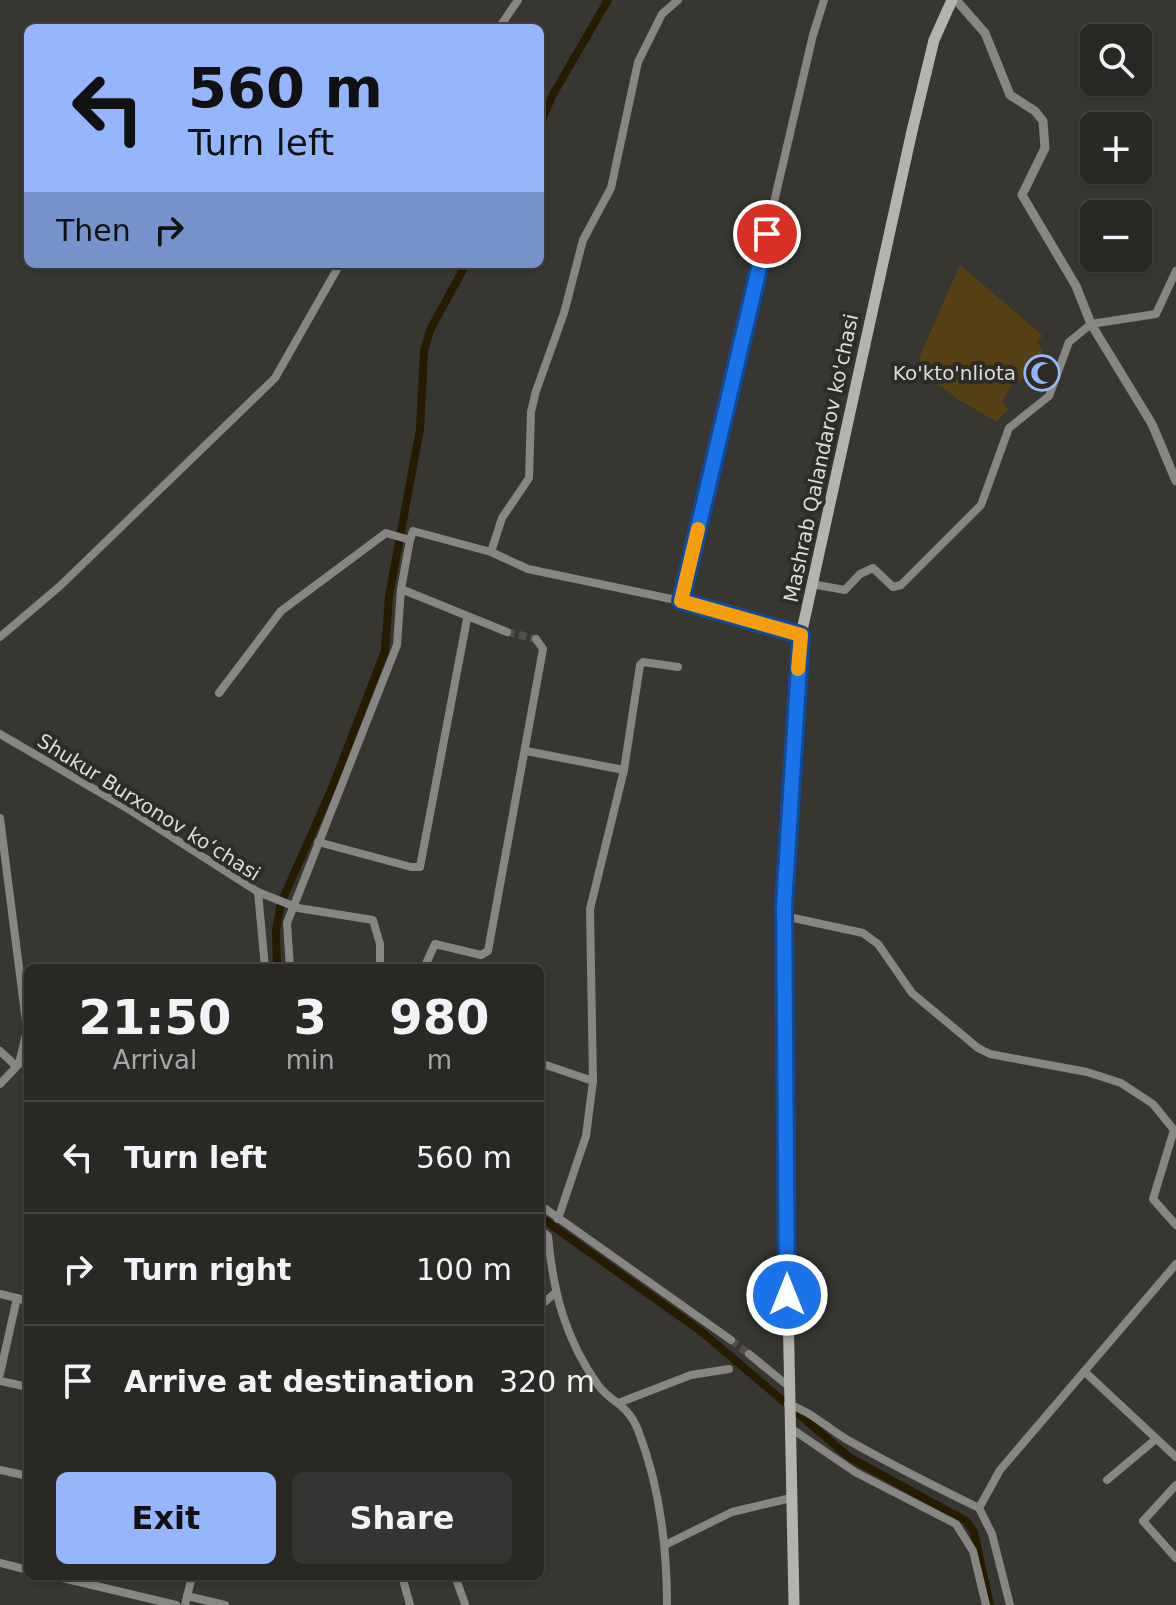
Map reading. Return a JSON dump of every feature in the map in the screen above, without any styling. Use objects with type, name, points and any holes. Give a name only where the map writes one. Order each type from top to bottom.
[{"type":"main road","name":"Mashrab Qalandarov ko'chasi","points":[[794,1605],[787,1393],[784,916],[801,635],[934,40],[954,0]]},
{"type":"street","points":[[502,24],[518,0]]},
{"type":"street","points":[[491,552],[502,518],[529,478],[531,412],[536,391],[564,313],[583,240],[611,188],[638,62],[662,14],[678,0]]},
{"type":"street","points":[[681,601],[813,35],[824,0]]},
{"type":"street","points":[[954,0],[985,33],[1010,95],[1035,111],[1043,121],[1045,148],[1022,195],[1076,286],[1091,324],[1101,335],[1136,404],[1152,424],[1176,481]]},
{"type":"street","points":[[0,637],[60,586],[275,378],[338,268]]},
{"type":"street","points":[[811,584],[845,590],[860,574],[873,568],[893,587],[901,585],[981,505],[1009,428],[1049,396],[1069,342],[1091,324],[1156,314],[1176,271]]},
{"type":"street","points":[[290,964],[286,932],[290,905],[397,645],[408,539],[413,531],[491,552],[528,569],[681,601],[801,635]]},
{"type":"street","points":[[219,693],[281,611],[386,533],[408,539]]},
{"type":"street","points":[[401,589],[467,619],[507,632]]},
{"type":"street","points":[[318,842],[420,867],[467,619]]},
{"type":"street","points":[[426,964],[435,944],[481,955],[488,951],[543,649],[536,639]]},
{"type":"street","points":[[558,1219],[586,1136],[593,1081],[590,909],[624,770],[640,665],[643,662],[678,667]]},
{"type":"street","name":"Shukur Burxonov koʻchasi","points":[[0,734],[74,776],[259,892],[265,964]]},
{"type":"street","points":[[526,751],[624,770]]},
{"type":"street","points":[[0,818],[24,1006]]},
{"type":"street","points":[[259,892],[290,905],[373,920],[380,944],[380,964]]},
{"type":"street","points":[[784,916],[863,933],[886,953],[912,993],[990,1054],[1087,1072],[1121,1083],[1153,1104],[1174,1130],[1153,1199],[1176,1225]]},
{"type":"street","points":[[0,1051],[21,1065],[0,1084]]},
{"type":"street","points":[[544,1064],[593,1081]]},
{"type":"street","points":[[544,1208],[731,1340]]},
{"type":"street","points":[[544,1233],[548,1236],[554,1294],[566,1328],[599,1388],[621,1402],[637,1429],[665,1545],[667,1605]]},
{"type":"street","points":[[979,1508],[1000,1470],[1176,1264]]},
{"type":"street","points":[[0,1294],[24,1300]]},
{"type":"street","points":[[544,1303],[554,1294]]},
{"type":"street","points":[[0,1374],[17,1298]]},
{"type":"street","points":[[749,1354],[803,1409],[890,1464],[979,1508],[992,1534],[1010,1605]]},
{"type":"street","points":[[621,1402],[691,1375],[729,1369]]},
{"type":"street","points":[[1085,1372],[1176,1457]]},
{"type":"street","points":[[0,1381],[24,1386]]},
{"type":"street","points":[[788,1426],[855,1472],[956,1524],[973,1551],[986,1605]]},
{"type":"street","points":[[1107,1480],[1156,1439]]},
{"type":"street","points":[[0,1470],[24,1475]]},
{"type":"street","points":[[1176,1485],[1143,1521],[1176,1558]]},
{"type":"street","points":[[665,1545],[732,1512],[791,1498]]},
{"type":"street","points":[[0,1563],[24,1569]]},
{"type":"street","points":[[71,1580],[176,1605]]},
{"type":"street","points":[[191,1580],[186,1600],[225,1605]]},
{"type":"street","points":[[403,1580],[410,1605]]},
{"type":"street","points":[[456,1580],[465,1605]]},
{"type":"shaded area","points":[[960,265],[1043,336],[1037,341],[1043,353],[1019,383],[1014,381],[1002,402],[1008,409],[997,422],[959,400],[921,371],[919,358]]},
{"type":"waterway","points":[[544,115],[608,0]]},
{"type":"waterway","points":[[277,964],[276,930],[281,903],[332,788],[385,651],[389,596],[420,429],[424,351],[430,330],[464,268]]},
{"type":"waterway","points":[[544,1220],[702,1332],[849,1457],[966,1521],[974,1532],[990,1605]]},
{"type":"tunnel","points":[[507,632],[536,639]]},
{"type":"tunnel","points":[[731,1340],[749,1354]]},
{"type":"slow traffic","points":[[698,529],[681,601],[801,635],[798,669]]},
{"type":"place","name":"Ko'kto'nliota","points":[[1042,373]]},
{"type":"route","points":[[767,234],[681,601],[801,635],[789,786],[784,905],[782,1002],[787,1295]]}]
